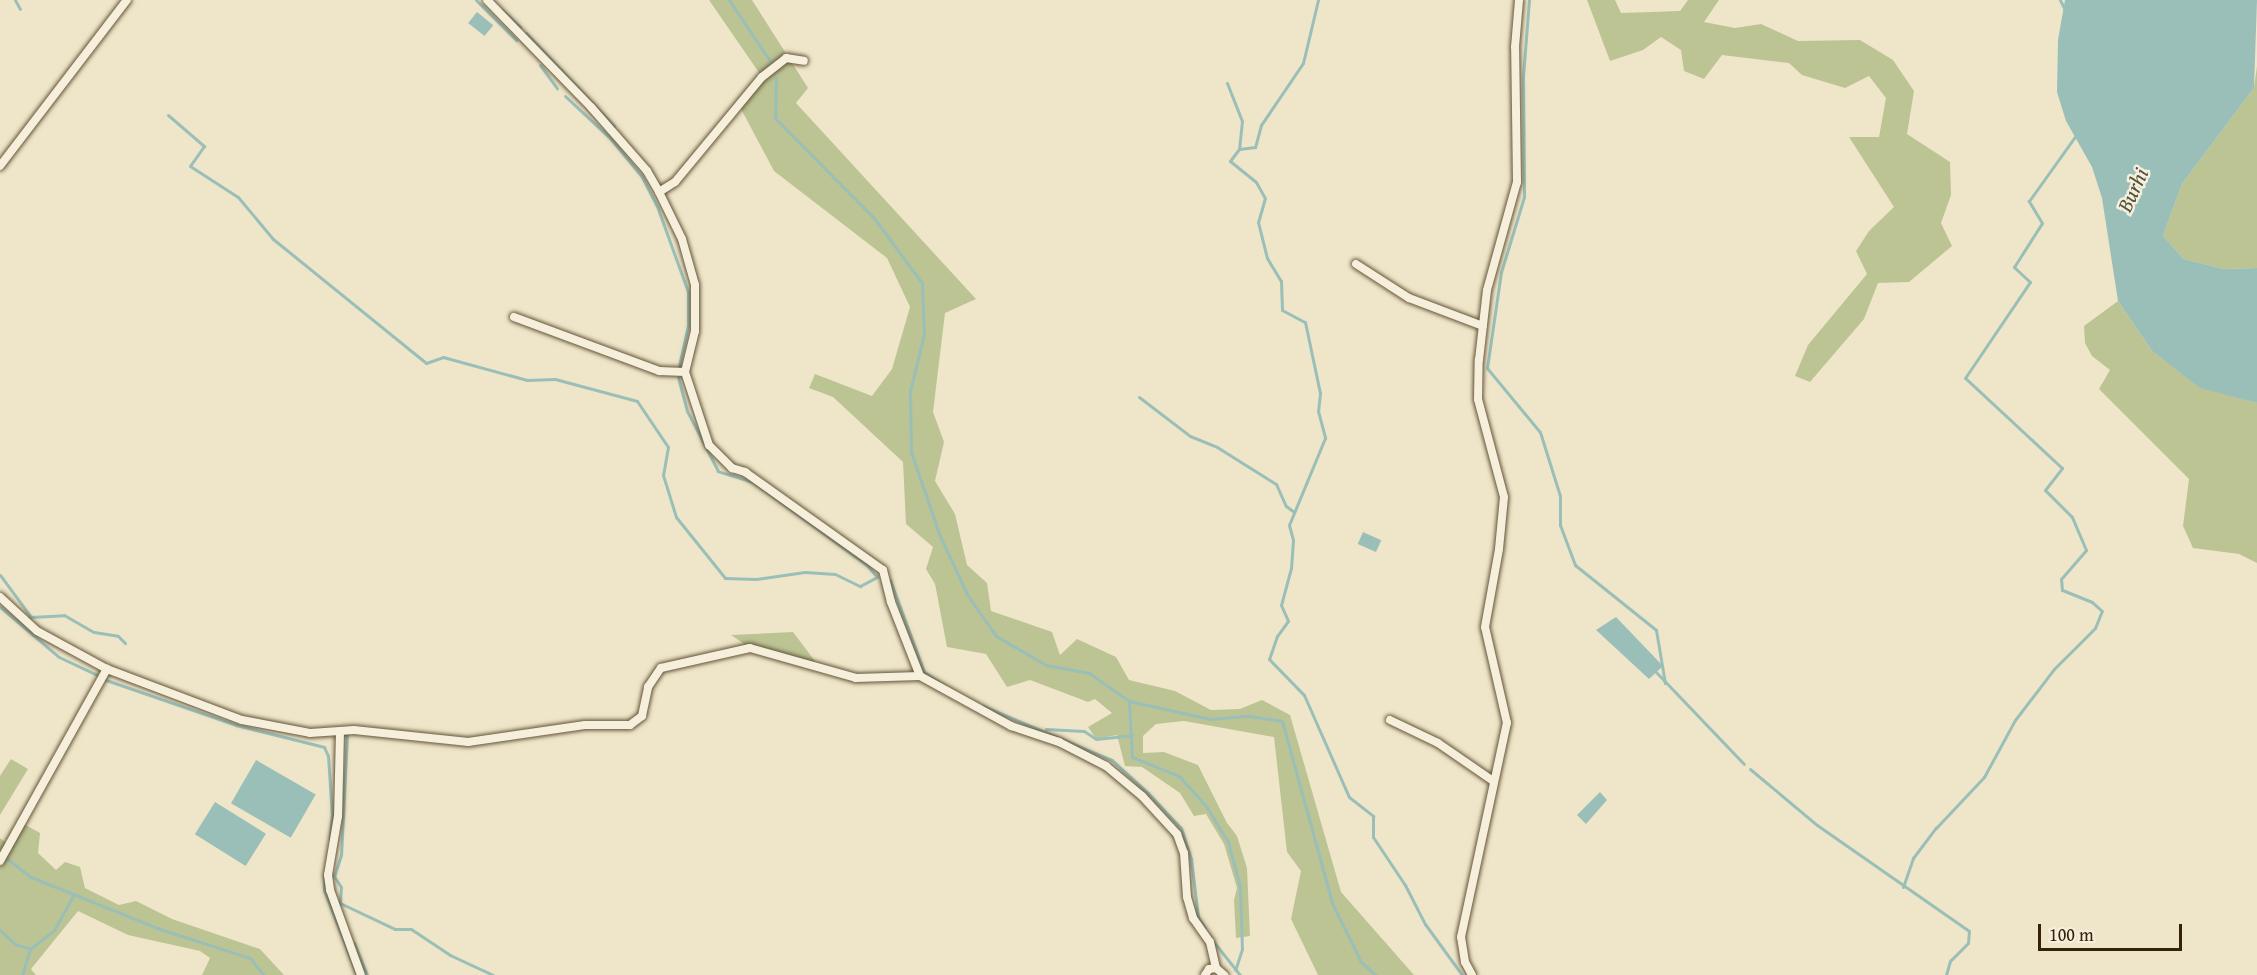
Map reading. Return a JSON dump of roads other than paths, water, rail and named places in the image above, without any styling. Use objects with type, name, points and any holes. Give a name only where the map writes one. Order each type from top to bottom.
[{"type":"street","points":[[0,166],[127,0]]},
{"type":"street","points":[[487,0],[591,107],[647,171],[659,192],[682,239],[695,285],[695,331],[685,372],[709,445],[732,468],[745,472],[883,570],[920,676]]},
{"type":"street","points":[[1472,975],[1465,962],[1461,937],[1507,723],[1485,627],[1499,549],[1504,498],[1478,399],[1487,290],[1517,182],[1515,47],[1519,0]]},
{"type":"street","points":[[659,192],[675,182],[762,77],[786,58],[804,61]]},
{"type":"street","points":[[1356,264],[1409,298],[1483,326]]},
{"type":"street","points":[[514,317],[659,370],[685,372]]},
{"type":"street","points":[[0,597],[37,632],[107,669],[242,720],[276,729],[340,731],[468,742],[585,725],[630,725],[642,716],[648,687],[661,668],[750,648],[856,678],[920,676],[1011,726],[1059,742],[1106,766],[1142,796],[1177,834],[1184,853],[1187,897],[1193,918],[1210,942],[1216,968],[1224,975]]},
{"type":"street","points":[[0,861],[107,669]]},
{"type":"street","points":[[1390,720],[1438,743],[1493,781]]},
{"type":"street","points":[[340,731],[338,816],[328,875],[330,891],[361,975]]},
{"type":"street","points":[[1205,975],[1209,969],[1216,968]]},
{"type":"water","name":"Burhi","points":[[2065,0],[2257,0],[2254,88],[2182,184],[2163,236],[2184,259],[2224,269],[2257,268],[2257,403],[2200,388],[2152,351],[2118,301],[2102,198],[2092,167],[2066,121],[2057,92],[2058,40]]},
{"type":"water","points":[[477,12],[493,25],[485,36],[468,23]]},
{"type":"water","points":[[1363,532],[1381,540],[1376,552],[1358,544]]},
{"type":"water","points":[[1616,617],[1663,666],[1649,679],[1596,630]]},
{"type":"water","points":[[256,760],[316,794],[291,838],[231,803]]},
{"type":"water","points":[[1600,792],[1607,800],[1586,824],[1577,815]]},
{"type":"water","points":[[215,802],[266,834],[246,866],[195,834]]},
{"type":"waterway","points":[[15,0],[20,9]]},
{"type":"waterway","points":[[476,0],[516,40]]},
{"type":"waterway","points":[[729,0],[770,61]]},
{"type":"waterway","points":[[1318,0],[1303,63],[1261,125],[1255,147],[1239,149],[1230,161],[1256,182],[1265,198],[1258,222],[1267,258],[1281,281],[1282,310],[1305,322],[1320,393],[1318,411],[1325,438],[1289,525],[1293,540],[1291,568],[1281,605],[1288,621],[1277,636],[1269,659],[1304,695],[1349,797],[1373,816],[1373,837],[1405,885],[1425,924],[1462,975]]},
{"type":"waterway","points":[[1529,0],[1523,76],[1524,197],[1501,272],[1487,368],[1540,432],[1560,496],[1560,525],[1575,565],[1656,630],[1665,683]]},
{"type":"waterway","points":[[2060,0],[2064,8]]},
{"type":"waterway","points":[[502,10],[520,27]]},
{"type":"waterway","points":[[526,33],[614,126]]},
{"type":"waterway","points":[[540,65],[557,88]]},
{"type":"waterway","points":[[776,78],[775,118],[874,218],[922,283],[924,334],[910,391],[911,452],[940,536],[968,596],[996,636],[1046,665],[1089,673],[1129,701],[1210,719],[1248,716],[1282,721],[1332,903],[1361,962],[1376,975]]},
{"type":"waterway","points":[[1227,83],[1242,121],[1239,149]]},
{"type":"waterway","points":[[565,96],[610,138],[642,177],[658,209],[688,292],[688,325],[679,366]]},
{"type":"waterway","points":[[168,115],[204,146],[190,166],[238,197],[273,239],[426,363],[443,357],[527,380],[555,379],[637,401],[668,447],[663,475],[676,517],[725,578],[756,579],[805,572],[835,574],[860,586],[877,577],[867,565],[753,482],[718,471],[687,411],[678,377]]},
{"type":"waterway","points":[[1903,887],[1913,858],[1936,828],[1984,777],[2015,720],[2054,669],[2095,628],[2102,611],[2092,602],[2062,590],[2061,579],[2086,550],[2072,517],[2045,490],[2062,468],[1965,378],[2030,282],[2014,267],[2042,223],[2029,201],[2076,135]]},
{"type":"waterway","points":[[1139,397],[1190,436],[1217,447],[1276,484],[1286,506],[1294,512]]},
{"type":"waterway","points":[[0,575],[31,617],[64,615],[94,632],[118,636],[125,643]]},
{"type":"waterway","points":[[890,580],[924,672],[945,686]]},
{"type":"waterway","points":[[0,607],[59,657],[97,675]]},
{"type":"waterway","points":[[1656,672],[1744,764]]},
{"type":"waterway","points":[[106,680],[236,725],[324,747],[328,756],[332,814],[330,839]]},
{"type":"waterway","points":[[1129,701],[1132,757],[1179,776],[1206,806],[1228,842],[1240,887],[1242,949],[1235,970]]},
{"type":"waterway","points":[[983,706],[1112,760],[1148,793],[1181,828],[1191,859],[1198,917],[1205,928]]},
{"type":"waterway","points":[[1046,729],[1084,731],[1096,739],[1132,735]]},
{"type":"waterway","points":[[347,734],[341,855],[334,876],[341,887],[340,903],[395,929],[411,929],[450,955],[493,975]]},
{"type":"waterway","points":[[1750,769],[1817,825],[1969,931],[1968,943],[1950,961],[1946,975]]},
{"type":"waterway","points":[[5,857],[31,877],[157,928],[250,958],[264,975]]},
{"type":"waterway","points":[[324,875],[324,890],[357,975]]},
{"type":"waterway","points":[[0,930],[15,944],[30,949],[54,930],[74,894]]},
{"type":"waterway","points":[[1213,941],[1240,975]]},
{"type":"waterway","points":[[354,943],[367,975]]},
{"type":"waterway","points":[[22,975],[30,949]]}]
